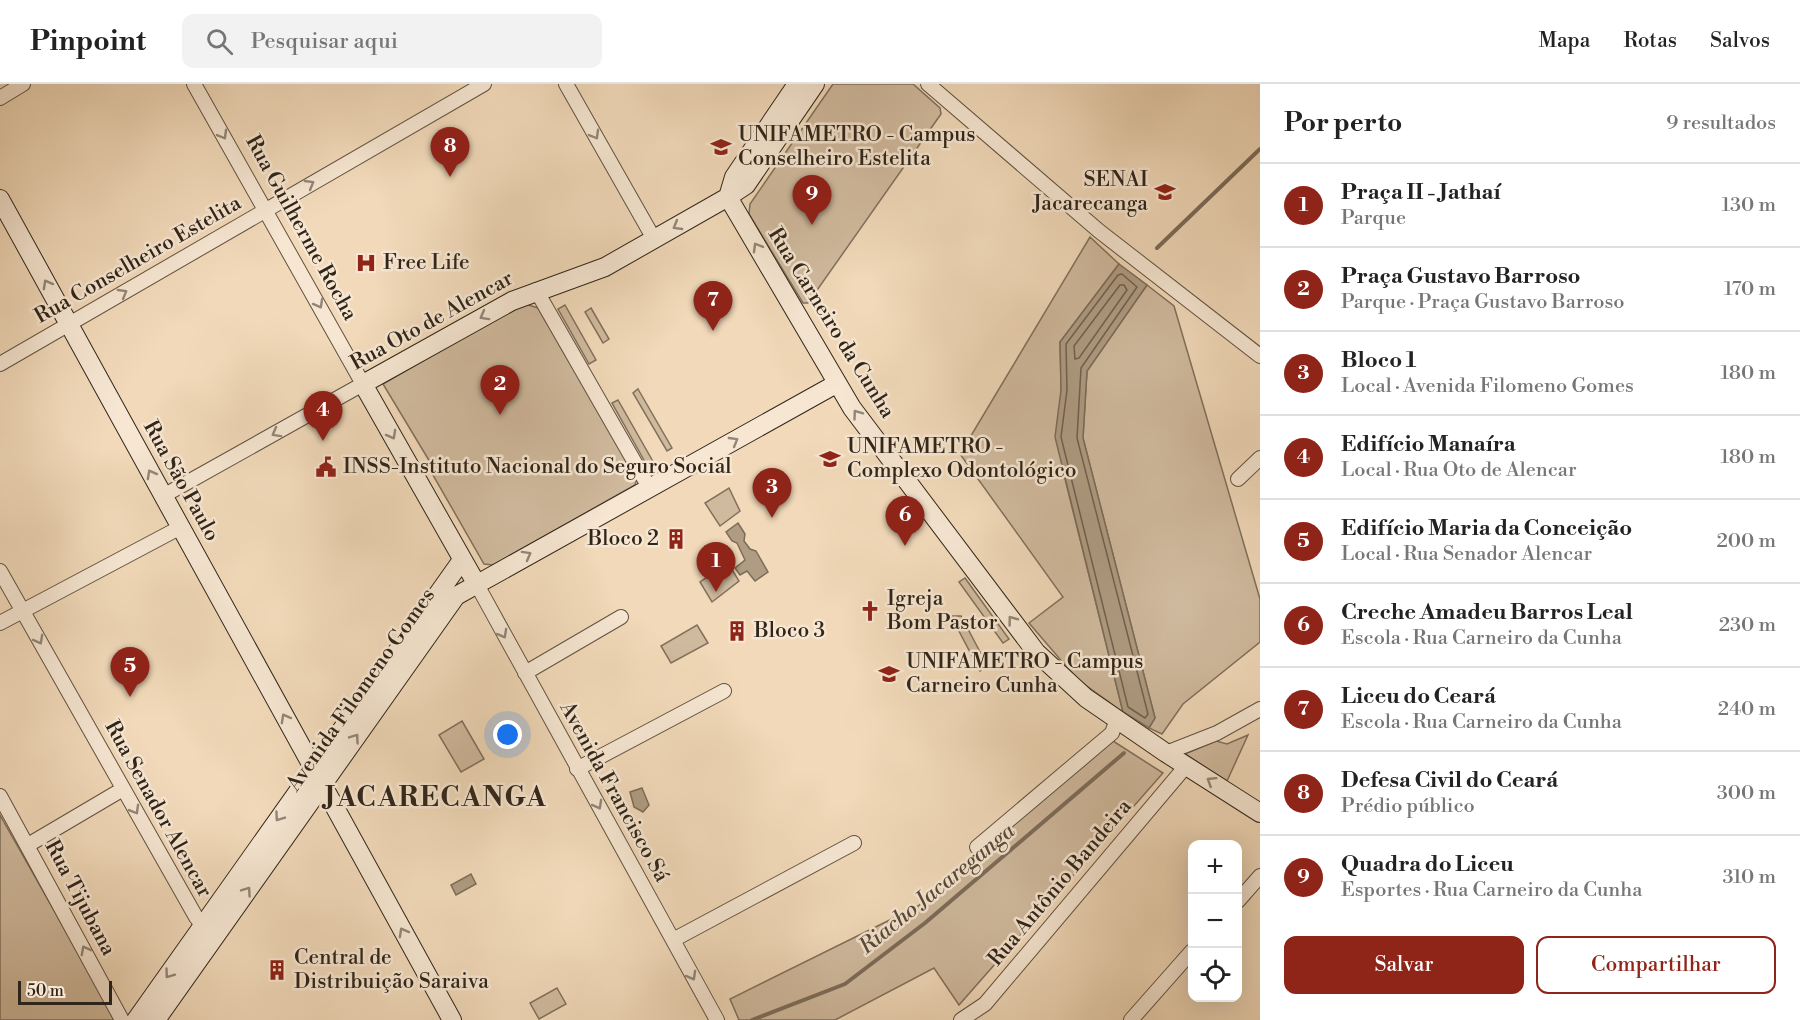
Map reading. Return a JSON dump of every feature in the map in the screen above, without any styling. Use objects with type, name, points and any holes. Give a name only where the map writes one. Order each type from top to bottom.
[{"type":"street","points":[[0,98],[23,84]]},
{"type":"street","name":"Rua Guilherme Rocha","points":[[194,84],[476,583]]},
{"type":"street","name":"Rua Conselheiro Estelita","points":[[0,364],[484,84]]},
{"type":"street","points":[[566,84],[654,239]]},
{"type":"street","points":[[728,197],[734,177],[797,84]]},
{"type":"street","name":"Rua Oto de Alencar","points":[[163,496],[512,301],[605,267],[728,197],[746,184],[815,84]]},
{"type":"street","points":[[928,84],[1099,231],[1260,356]]},
{"type":"street","name":"Rua Carneiro da Cunha","points":[[728,197],[836,384],[1036,652],[1069,685],[1166,753],[1260,813]]},
{"type":"street","name":"Rua São Paulo","points":[[0,199],[452,1020]]},
{"type":"street","points":[[537,290],[650,489]]},
{"type":"street","name":"Avenida Filomeno Gomes","points":[[317,777],[456,596],[836,384]]},
{"type":"street","points":[[1238,479],[1260,458]]},
{"type":"street","points":[[0,623],[181,527]]},
{"type":"street","name":"Avenida Filomeno Gomes","points":[[156,1020],[208,933],[317,777],[462,560]]},
{"type":"street","name":"Rua Senador Alencar","points":[[0,571],[123,789],[208,933]]},
{"type":"street","name":"Avenida Francisco Sá","points":[[476,583],[717,1020]]},
{"type":"street","points":[[525,673],[621,617]]},
{"type":"street","points":[[578,769],[724,691]]},
{"type":"street","points":[[1166,753],[1217,733],[1260,709]]},
{"type":"street","points":[[977,847],[1112,733],[1117,719]]},
{"type":"street","name":"Rua Antônio Bandeira","points":[[970,1018],[985,1004],[1186,766]]},
{"type":"street","points":[[28,845],[123,789]]},
{"type":"street","name":"Rua Tijubana","points":[[0,796],[123,1020]]},
{"type":"street","points":[[673,940],[854,843]]},
{"type":"street","points":[[1242,896],[1260,876]]},
{"type":"street","name":"Avenida Filomeno Gomes","points":[[136,1020],[208,933]]},
{"type":"street","points":[[1131,1020],[1188,956]]},
{"type":"shaded area","points":[[833,84],[913,84],[940,108],[941,114],[808,303],[803,303],[749,214],[750,204]]},
{"type":"shaded area","points":[[1090,237],[1119,264],[1060,342],[1063,471],[1123,712],[1077,679],[1029,623],[1063,597],[960,454]]},
{"type":"shaded area","points":[[1147,285],[1174,306],[1260,599],[1260,642],[1183,704],[1162,734],[1149,728],[1155,718],[1083,438],[1087,371]]},
{"type":"shaded area","points":[[522,303],[538,308],[637,478],[635,485],[493,565],[484,564],[433,475],[436,472],[383,384]]},
{"type":"shaded area","points":[[565,305],[596,360],[589,364],[558,309]]},
{"type":"shaded area","points":[[591,308],[609,339],[603,343],[585,312]]},
{"type":"shaded area","points":[[638,389],[672,448],[667,451],[633,393]]},
{"type":"shaded area","points":[[618,400],[655,465],[649,469],[612,403]]},
{"type":"shaded area","points":[[729,488],[740,511],[720,526],[705,503]]},
{"type":"shaded area","points":[[728,563],[739,581],[712,602],[700,582]]},
{"type":"shaded area","points":[[965,578],[1009,639],[1003,643],[959,582]]},
{"type":"shaded area","points":[[951,616],[961,616],[987,665],[980,671]]},
{"type":"shaded area","points":[[697,625],[708,643],[671,663],[661,646]]},
{"type":"shaded area","points":[[462,721],[484,759],[461,772],[439,735]]},
{"type":"shaded area","points":[[1248,735],[1227,781],[1185,754],[1216,741],[1227,744]]},
{"type":"shaded area","points":[[1113,741],[1163,773],[959,1005],[934,968],[835,1020],[739,1020],[730,999],[918,906]]},
{"type":"shaded area","points":[[0,815],[116,1020],[0,1020]]},
{"type":"shaded area","points":[[557,988],[566,1004],[539,1019],[530,1003]]},
{"type":"water","points":[[1119,264],[1147,285],[1087,371],[1083,438],[1155,718],[1149,728],[1123,712],[1055,437],[1061,390],[1060,342]]},
{"type":"water","points":[[738,523],[745,534],[744,541],[750,549],[756,551],[768,572],[755,581],[747,571],[740,575],[735,568],[745,560],[737,543],[732,541],[726,532]]},
{"type":"water","points":[[642,788],[649,805],[643,812],[634,807],[630,792]]},
{"type":"water","points":[[471,874],[476,884],[456,895],[451,885]]},
{"type":"waterway","name":"Riacho Jacareganga","points":[[1157,248],[1260,149]]},
{"type":"waterway","name":"Riacho Jacareganga","points":[[752,1020],[845,984],[925,923],[1124,753]]},
{"type":"place","name":"UNIFAMETRO - Campus Conselheiro Estelita","points":[[721,147]]},
{"type":"place","name":"Defesa Civil do Ceará","points":[[450,177]]},
{"type":"place","name":"SENAI Jacarecanga","points":[[1165,192]]},
{"type":"place","name":"Quadra do Liceu","points":[[812,225]]},
{"type":"place","name":"Free Life","points":[[366,263]]},
{"type":"place","name":"Liceu do Ceará","points":[[713,331]]},
{"type":"place","name":"Praça Gustavo Barroso","points":[[500,415]]},
{"type":"place","name":"Edifício Manaíra","points":[[323,441]]},
{"type":"place","name":"UNIFAMETRO - Complexo Odontológico","points":[[830,459]]},
{"type":"place","name":"INSS-Instituto Nacional do Seguro Social","points":[[326,467]]},
{"type":"place","name":"Bloco 1","points":[[772,518]]},
{"type":"place","name":"Bloco 2","points":[[676,539]]},
{"type":"place","name":"Creche Amadeu Barros Leal","points":[[905,546]]},
{"type":"place","name":"Praça II - Jathaí","points":[[716,592]]},
{"type":"place","name":"Igreja Bom Pastor","points":[[870,611]]},
{"type":"place","name":"Bloco 3","points":[[737,631]]},
{"type":"place","name":"UNIFAMETRO - Campus Carneiro Cunha","points":[[889,674]]},
{"type":"place","name":"Edifício Maria da Conceição","points":[[130,697]]},
{"type":"place","name":"Central de Distribuição Saraiva","points":[[277,970]]},
{"type":"district","name":"JACARECANGA","points":[[436,798]]}]
